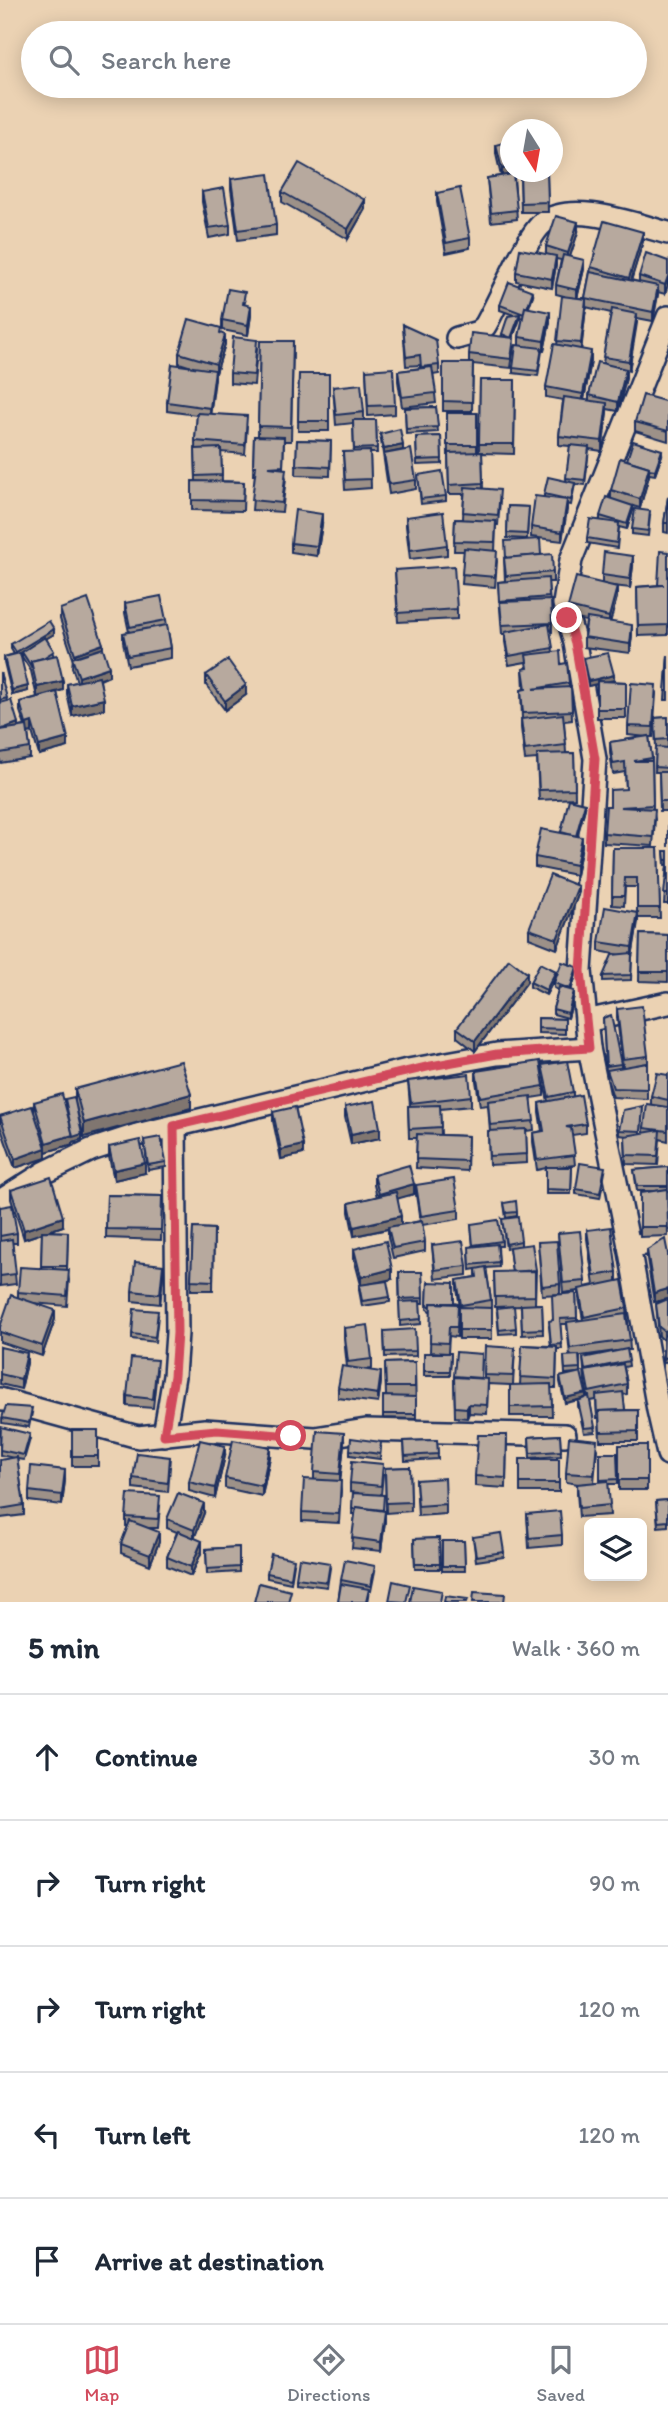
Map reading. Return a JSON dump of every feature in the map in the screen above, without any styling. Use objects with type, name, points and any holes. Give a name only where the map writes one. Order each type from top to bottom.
[{"type":"street","points":[[457,338],[478,332],[485,326],[542,222],[569,214],[589,214],[668,233]]},
{"type":"street","points":[[668,317],[571,560],[564,604],[575,643],[595,759],[581,971],[589,1048],[668,1454]]},
{"type":"street","points":[[586,1021],[668,1003]]},
{"type":"street","points":[[0,1201],[91,1150],[137,1135],[421,1068],[497,1054],[589,1048]]},
{"type":"street","points":[[164,1435],[174,1376],[177,1333],[174,1126]]},
{"type":"street","points":[[629,1246],[668,1241]]},
{"type":"street","points":[[0,1399],[138,1437],[205,1430],[315,1438],[366,1430],[565,1435]]},
{"type":"building","points":[[500,144],[500,161],[496,145]]},
{"type":"building","points":[[299,163],[365,200],[348,229],[282,192]]},
{"type":"building","points":[[269,174],[276,225],[238,230],[231,179]]},
{"type":"building","points":[[500,176],[500,182],[514,182],[517,210],[491,213],[487,178]]},
{"type":"building","points":[[520,182],[547,182],[548,202],[521,203]]},
{"type":"building","points":[[224,188],[230,225],[209,228],[202,192]]},
{"type":"building","points":[[460,188],[470,238],[446,243],[437,193]]},
{"type":"building","points":[[556,216],[578,222],[568,253],[546,246]]},
{"type":"building","points":[[604,221],[643,232],[629,278],[591,267]]},
{"type":"building","points":[[520,249],[556,256],[552,279],[516,272]]},
{"type":"building","points":[[646,253],[668,261],[665,285],[639,276]]},
{"type":"building","points":[[563,255],[584,260],[577,290],[556,285]]},
{"type":"building","points":[[590,272],[658,286],[653,312],[585,298]]},
{"type":"building","points":[[509,282],[533,291],[524,314],[500,305]]},
{"type":"building","points":[[228,289],[245,292],[243,304],[251,306],[248,325],[222,320]]},
{"type":"building","points":[[562,296],[586,299],[581,343],[557,341]]},
{"type":"building","points":[[525,307],[550,312],[544,341],[519,337]]},
{"type":"building","points":[[612,309],[637,314],[629,361],[603,357]]},
{"type":"building","points":[[520,314],[511,338],[502,334],[508,316]]},
{"type":"building","points":[[189,319],[221,328],[220,333],[225,335],[216,364],[179,353]]},
{"type":"building","points":[[403,325],[436,340],[439,365],[421,367],[420,355],[406,357]]},
{"type":"building","points":[[471,333],[514,338],[511,359],[469,354]]},
{"type":"building","points":[[233,337],[257,340],[254,375],[230,373]]},
{"type":"building","points":[[260,341],[293,341],[291,427],[258,426]]},
{"type":"building","points":[[554,344],[591,351],[583,394],[546,387]]},
{"type":"building","points":[[516,345],[542,348],[538,371],[513,368]]},
{"type":"building","points":[[597,362],[626,369],[618,402],[589,395]]},
{"type":"building","points":[[443,363],[473,363],[472,402],[443,401]]},
{"type":"building","points":[[172,364],[215,370],[210,408],[167,402]]},
{"type":"building","points":[[432,367],[436,393],[402,397],[398,371]]},
{"type":"building","points":[[393,368],[395,405],[368,406],[366,370]]},
{"type":"building","points":[[299,374],[329,374],[329,421],[298,421]]},
{"type":"building","points":[[480,380],[515,380],[514,444],[479,444]]},
{"type":"building","points":[[361,384],[364,412],[336,415],[333,387]]},
{"type":"building","points":[[643,395],[668,402],[668,431],[635,422]]},
{"type":"building","points":[[564,397],[607,403],[602,441],[559,436]]},
{"type":"building","points":[[436,407],[438,427],[406,429],[405,408]]},
{"type":"building","points":[[197,413],[247,416],[245,445],[195,441]]},
{"type":"building","points":[[447,413],[477,413],[477,445],[447,445]]},
{"type":"building","points":[[353,420],[376,420],[377,448],[354,449]]},
{"type":"building","points":[[400,429],[403,445],[384,449],[380,434]]},
{"type":"building","points":[[254,436],[284,437],[283,466],[269,467],[286,469],[282,503],[252,500],[256,466],[253,466]]},
{"type":"building","points":[[441,436],[442,459],[417,460],[416,437]]},
{"type":"building","points":[[297,440],[331,441],[330,467],[296,465]]},
{"type":"building","points":[[633,441],[662,450],[655,470],[627,460]]},
{"type":"building","points":[[570,445],[589,447],[585,480],[566,478]]},
{"type":"building","points":[[221,448],[222,475],[196,476],[195,449]]},
{"type":"building","points":[[411,449],[416,480],[389,484],[384,454]]},
{"type":"building","points":[[370,451],[371,479],[345,480],[343,452]]},
{"type":"building","points":[[482,452],[483,483],[449,485],[448,453]]},
{"type":"building","points":[[620,458],[649,467],[640,499],[611,490]]},
{"type":"building","points":[[442,471],[446,496],[421,499],[418,475]]},
{"type":"building","points":[[548,477],[575,483],[571,500],[544,494]]},
{"type":"building","points":[[192,481],[244,482],[243,501],[192,500]]},
{"type":"building","points":[[465,487],[500,490],[498,515],[463,512]]},
{"type":"building","points":[[535,496],[567,500],[562,532],[531,527]]},
{"type":"building","points":[[606,497],[633,506],[627,524],[600,516]]},
{"type":"building","points":[[668,497],[668,523],[664,523]]},
{"type":"building","points":[[508,506],[529,507],[527,534],[507,533]]},
{"type":"building","points":[[635,509],[650,511],[648,531],[632,529]]},
{"type":"building","points":[[295,510],[322,514],[317,546],[291,543]]},
{"type":"building","points":[[443,512],[447,545],[410,550],[406,517]]},
{"type":"building","points":[[455,519],[496,521],[495,542],[454,541]]},
{"type":"building","points":[[590,519],[619,523],[617,543],[587,538]]},
{"type":"building","points":[[540,539],[541,555],[506,558],[505,541]]},
{"type":"building","points":[[464,548],[497,551],[495,577],[462,574]]},
{"type":"building","points":[[660,551],[668,552],[668,625],[638,626],[637,587],[664,585],[658,585]]},
{"type":"building","points":[[604,552],[633,556],[630,579],[602,575]]},
{"type":"building","points":[[552,554],[553,572],[506,576],[504,558]]},
{"type":"building","points":[[454,566],[457,609],[398,613],[395,570]]},
{"type":"building","points":[[576,577],[617,587],[609,617],[568,607]]},
{"type":"building","points":[[548,578],[549,597],[499,601],[498,582]]},
{"type":"building","points":[[161,596],[166,620],[130,627],[125,603]]},
{"type":"building","points":[[88,599],[103,644],[75,654],[60,609]]},
{"type":"building","points":[[551,600],[552,623],[502,625],[500,602]]},
{"type":"building","points":[[587,618],[632,625],[630,644],[584,637]]},
{"type":"building","points":[[49,621],[54,629],[16,652],[11,644]]},
{"type":"building","points":[[549,624],[553,648],[509,656],[505,632]]},
{"type":"building","points":[[167,625],[171,648],[128,656],[123,633]]},
{"type":"building","points":[[45,637],[54,651],[31,661],[31,666],[22,652]]},
{"type":"building","points":[[103,648],[109,667],[79,677],[72,658]]},
{"type":"building","points":[[560,651],[561,664],[567,663],[569,683],[533,689],[571,687],[572,711],[523,713],[521,690],[526,689],[523,669],[528,668],[526,655]]},
{"type":"building","points":[[20,653],[28,686],[12,690],[4,657]]},
{"type":"building","points":[[608,653],[614,675],[588,681],[583,658]]},
{"type":"building","points":[[57,655],[63,681],[37,687],[31,661]]},
{"type":"building","points":[[668,655],[668,691],[665,691]]},
{"type":"building","points":[[228,660],[246,685],[225,701],[206,675]]},
{"type":"building","points":[[0,672],[7,698],[0,700]]},
{"type":"building","points":[[99,677],[104,699],[72,706],[67,684]]},
{"type":"building","points":[[597,681],[626,682],[626,709],[597,709]]},
{"type":"building","points":[[631,683],[656,685],[653,727],[628,726]]},
{"type":"building","points":[[57,692],[68,738],[39,746],[32,722],[26,724],[20,702]]},
{"type":"building","points":[[11,700],[18,723],[0,730],[0,703]]},
{"type":"building","points":[[563,714],[566,745],[525,750],[521,719]]},
{"type":"building","points":[[668,717],[668,739],[656,740],[655,718]]},
{"type":"building","points":[[27,726],[30,748],[0,753],[0,730]]},
{"type":"building","points":[[649,736],[652,758],[634,761],[652,761],[653,805],[620,807],[655,809],[653,837],[604,833],[606,806],[610,806],[610,790],[626,789],[625,762],[613,764],[610,742]]},
{"type":"building","points":[[656,747],[668,748],[668,768],[655,767]]},
{"type":"building","points":[[574,753],[575,789],[539,790],[537,754]]},
{"type":"building","points":[[659,772],[668,772],[668,801],[660,801]]},
{"type":"building","points":[[569,799],[585,803],[576,836],[561,832]]},
{"type":"building","points":[[541,829],[582,837],[576,865],[535,857]]},
{"type":"building","points":[[613,848],[658,848],[660,908],[637,908],[637,878],[625,878],[624,896],[612,896]]},
{"type":"building","points":[[664,851],[668,851],[668,860],[665,860]]},
{"type":"building","points":[[668,857],[668,894],[664,894]]},
{"type":"building","points":[[550,875],[578,886],[557,939],[529,929]]},
{"type":"building","points":[[605,907],[638,913],[632,947],[599,942]]},
{"type":"building","points":[[640,934],[668,935],[668,972],[639,972]]},
{"type":"building","points":[[632,953],[631,975],[603,976],[612,955]]},
{"type":"building","points":[[509,959],[527,973],[475,1041],[457,1028]]},
{"type":"building","points":[[562,962],[577,967],[570,989],[554,983]]},
{"type":"building","points":[[540,963],[556,971],[546,990],[530,982]]},
{"type":"building","points":[[559,987],[574,991],[568,1013],[553,1009]]},
{"type":"building","points":[[642,1006],[648,1056],[623,1059],[617,1009]]},
{"type":"building","points":[[611,1015],[621,1064],[606,1066],[603,1018]]},
{"type":"building","points":[[538,1018],[565,1019],[565,1029],[538,1028]]},
{"type":"building","points":[[181,1061],[191,1094],[84,1123],[75,1089]]},
{"type":"building","points":[[540,1061],[544,1086],[480,1097],[476,1071]]},
{"type":"building","points":[[567,1061],[573,1092],[549,1097],[542,1065]]},
{"type":"building","points":[[647,1063],[647,1089],[613,1088],[607,1070]]},
{"type":"building","points":[[657,1073],[668,1075],[668,1100],[651,1096]]},
{"type":"building","points":[[469,1074],[471,1096],[411,1103],[408,1081]]},
{"type":"building","points":[[62,1094],[73,1135],[46,1143],[34,1102]]},
{"type":"building","points":[[581,1095],[586,1124],[566,1127],[571,1128],[575,1155],[537,1160],[533,1133],[544,1131],[539,1103]]},
{"type":"building","points":[[531,1096],[534,1121],[490,1125],[488,1101]]},
{"type":"building","points":[[74,1097],[82,1134],[73,1137],[65,1099]]},
{"type":"building","points":[[375,1101],[380,1128],[351,1134],[345,1107]]},
{"type":"building","points":[[647,1104],[668,1107],[668,1131],[644,1128]]},
{"type":"building","points":[[440,1105],[441,1127],[409,1129],[408,1106]]},
{"type":"building","points":[[32,1106],[46,1148],[15,1159],[0,1116]]},
{"type":"building","points":[[643,1106],[641,1131],[619,1130],[623,1110]]},
{"type":"building","points":[[295,1107],[303,1145],[281,1150],[273,1112]]},
{"type":"building","points":[[526,1129],[527,1154],[489,1156],[488,1131]]},
{"type":"building","points":[[660,1130],[658,1156],[626,1155],[625,1136]]},
{"type":"building","points":[[417,1134],[468,1136],[467,1161],[416,1159]]},
{"type":"building","points":[[161,1137],[166,1162],[148,1165],[144,1140]]},
{"type":"building","points":[[140,1140],[145,1163],[114,1170],[109,1147]]},
{"type":"building","points":[[580,1163],[605,1167],[600,1193],[576,1189]]},
{"type":"building","points":[[409,1165],[414,1184],[379,1194],[374,1175]]},
{"type":"building","points":[[546,1167],[572,1167],[571,1190],[546,1189]]},
{"type":"building","points":[[668,1167],[668,1186],[637,1186],[634,1170]]},
{"type":"building","points":[[51,1177],[63,1217],[24,1230],[11,1190]]},
{"type":"building","points":[[454,1179],[459,1210],[421,1216],[416,1185]]},
{"type":"building","points":[[667,1189],[668,1227],[640,1227],[640,1193]]},
{"type":"building","points":[[396,1192],[401,1216],[354,1227],[349,1203]]},
{"type":"building","points":[[107,1195],[162,1196],[161,1230],[106,1229]]},
{"type":"building","points":[[516,1201],[517,1212],[506,1213],[504,1203]]},
{"type":"building","points":[[12,1205],[17,1233],[0,1236],[0,1207]]},
{"type":"building","points":[[518,1217],[521,1241],[506,1244],[502,1219]]},
{"type":"building","points":[[498,1220],[502,1241],[473,1245],[471,1224]]},
{"type":"building","points":[[422,1221],[425,1242],[393,1248],[388,1227]]},
{"type":"building","points":[[611,1227],[617,1272],[594,1276],[587,1230]]},
{"type":"building","points":[[193,1228],[214,1229],[213,1281],[191,1280]]},
{"type":"building","points":[[42,1231],[68,1232],[67,1266],[41,1266]]},
{"type":"building","points":[[580,1231],[585,1281],[563,1283],[558,1233]]},
{"type":"building","points":[[12,1239],[16,1274],[0,1276],[0,1241]]},
{"type":"building","points":[[665,1239],[668,1289],[654,1293],[647,1250]]},
{"type":"building","points":[[386,1241],[392,1269],[361,1277],[354,1249]]},
{"type":"building","points":[[463,1241],[467,1266],[435,1270],[432,1245]]},
{"type":"building","points":[[557,1241],[560,1284],[542,1286],[538,1242]]},
{"type":"building","points":[[497,1244],[499,1262],[470,1265],[469,1247]]},
{"type":"building","points":[[532,1244],[536,1270],[512,1272],[509,1247]]},
{"type":"building","points":[[135,1262],[163,1265],[160,1294],[132,1291]]},
{"type":"building","points":[[20,1267],[69,1270],[67,1296],[18,1292]]},
{"type":"building","points":[[486,1267],[491,1300],[461,1305],[457,1280],[477,1277],[476,1269]]},
{"type":"building","points":[[535,1271],[535,1296],[495,1297],[494,1272]]},
{"type":"building","points":[[399,1272],[422,1272],[423,1298],[400,1299]]},
{"type":"building","points":[[622,1280],[627,1308],[584,1317],[579,1289]]},
{"type":"building","points":[[387,1281],[390,1297],[362,1301],[359,1285]]},
{"type":"building","points":[[428,1282],[454,1283],[454,1303],[431,1303],[431,1307],[427,1304]]},
{"type":"building","points":[[576,1293],[577,1318],[560,1319],[562,1344],[551,1345],[549,1321],[553,1320],[552,1295]]},
{"type":"building","points":[[11,1295],[55,1310],[42,1346],[0,1332]]},
{"type":"building","points":[[668,1299],[668,1330],[664,1331],[659,1327],[656,1304]]},
{"type":"building","points":[[420,1301],[421,1319],[400,1321],[399,1302]]},
{"type":"building","points":[[431,1303],[458,1304],[457,1327],[449,1327],[448,1343],[430,1342]]},
{"type":"building","points":[[542,1304],[543,1329],[522,1330],[521,1305]]},
{"type":"building","points":[[514,1306],[516,1328],[499,1330],[497,1308]]},
{"type":"building","points":[[459,1307],[492,1308],[492,1330],[459,1330]]},
{"type":"building","points":[[134,1309],[158,1311],[155,1337],[132,1334]]},
{"type":"building","points":[[626,1314],[630,1340],[570,1348],[567,1322]]},
{"type":"building","points":[[368,1325],[372,1359],[348,1362],[344,1328]]},
{"type":"building","points":[[415,1329],[416,1351],[385,1352],[384,1331]]},
{"type":"building","points":[[668,1334],[668,1357],[663,1358],[664,1336]]},
{"type":"building","points":[[522,1345],[557,1347],[556,1379],[520,1377]]},
{"type":"building","points":[[485,1346],[515,1348],[513,1376],[484,1375]]},
{"type":"building","points":[[0,1347],[27,1353],[21,1379],[0,1374]]},
{"type":"building","points":[[627,1349],[629,1361],[585,1370],[583,1358]]},
{"type":"building","points":[[456,1352],[482,1354],[481,1378],[454,1376]]},
{"type":"building","points":[[424,1353],[451,1353],[450,1371],[424,1371]]},
{"type":"building","points":[[579,1355],[580,1368],[565,1369],[564,1356]]},
{"type":"building","points":[[131,1358],[157,1360],[153,1399],[127,1396]]},
{"type":"building","points":[[415,1362],[415,1387],[386,1387],[385,1363]]},
{"type":"building","points":[[623,1364],[627,1384],[589,1392],[585,1371]]},
{"type":"building","points":[[342,1366],[381,1372],[378,1394],[338,1388]]},
{"type":"building","points":[[581,1372],[586,1393],[565,1398],[560,1377]]},
{"type":"building","points":[[454,1377],[488,1379],[487,1405],[469,1404],[467,1408],[455,1407]]},
{"type":"building","points":[[551,1384],[552,1406],[510,1407],[510,1385]]},
{"type":"building","points":[[623,1392],[625,1410],[599,1411],[597,1414],[596,1395]]},
{"type":"building","points":[[383,1396],[416,1397],[416,1414],[383,1414]]},
{"type":"building","points":[[589,1396],[595,1427],[584,1428],[578,1401]]},
{"type":"building","points":[[6,1406],[32,1408],[29,1423],[2,1418]]},
{"type":"building","points":[[638,1410],[638,1431],[600,1432],[599,1411]]},
{"type":"building","points":[[1,1427],[30,1434],[24,1455],[0,1450]]},
{"type":"building","points":[[72,1430],[98,1430],[98,1456],[72,1456]]},
{"type":"building","points":[[317,1431],[344,1433],[340,1474],[314,1472]]},
{"type":"building","points":[[478,1435],[507,1435],[506,1478],[475,1476]]},
{"type":"building","points":[[560,1435],[561,1451],[530,1453],[529,1437]]},
{"type":"building","points":[[569,1437],[597,1440],[594,1475],[566,1473]]},
{"type":"building","points":[[351,1438],[381,1442],[380,1454],[350,1450]]},
{"type":"building","points":[[200,1440],[225,1446],[215,1488],[189,1482]]},
{"type":"building","points":[[233,1440],[270,1447],[262,1486],[225,1478]]},
{"type":"building","points":[[437,1440],[438,1454],[405,1456],[404,1441]]},
{"type":"building","points":[[619,1445],[647,1445],[647,1480],[619,1480]]},
{"type":"building","points":[[137,1453],[170,1457],[168,1483],[133,1478]]},
{"type":"building","points":[[600,1453],[617,1453],[618,1479],[600,1480]]},
{"type":"building","points":[[17,1457],[24,1505],[0,1509],[0,1460]]},
{"type":"building","points":[[520,1459],[559,1459],[559,1483],[520,1483]]},
{"type":"building","points":[[352,1461],[383,1464],[381,1486],[350,1483]]},
{"type":"building","points":[[31,1466],[65,1470],[62,1495],[29,1491]]},
{"type":"building","points":[[410,1467],[411,1502],[386,1503],[385,1468]]},
{"type":"building","points":[[445,1478],[446,1504],[418,1506],[416,1480]]},
{"type":"building","points":[[304,1479],[341,1481],[339,1514],[302,1512]]},
{"type":"building","points":[[608,1481],[610,1505],[579,1508],[577,1484]]},
{"type":"building","points":[[178,1493],[204,1503],[194,1530],[167,1519]]},
{"type":"building","points":[[353,1493],[384,1495],[383,1510],[356,1507],[352,1509]]},
{"type":"building","points":[[128,1494],[160,1496],[158,1519],[126,1517]]},
{"type":"building","points":[[668,1500],[668,1521],[658,1522],[656,1501]]},
{"type":"building","points":[[356,1507],[385,1511],[381,1542],[352,1538]]},
{"type":"building","points":[[560,1511],[562,1535],[529,1538],[527,1514]]},
{"type":"building","points":[[130,1521],[159,1532],[150,1555],[121,1544]]},
{"type":"building","points":[[178,1531],[202,1541],[191,1567],[167,1557]]},
{"type":"building","points":[[501,1533],[504,1552],[476,1556],[473,1537]]},
{"type":"building","points":[[439,1538],[440,1564],[415,1564],[414,1539]]},
{"type":"building","points":[[442,1541],[464,1541],[465,1566],[442,1566]]},
{"type":"building","points":[[239,1547],[239,1567],[207,1569],[206,1549]]},
{"type":"building","points":[[271,1554],[294,1559],[291,1578],[267,1573]]},
{"type":"building","points":[[299,1558],[330,1563],[327,1582],[296,1578]]},
{"type":"building","points":[[345,1560],[375,1566],[371,1586],[341,1580]]},
{"type":"building","points":[[393,1581],[410,1585],[406,1602],[389,1601]]},
{"type":"building","points":[[259,1583],[291,1591],[288,1602],[254,1602]]},
{"type":"building","points":[[341,1584],[369,1589],[366,1602],[338,1602]]},
{"type":"building","points":[[413,1586],[442,1591],[440,1602],[410,1602]]},
{"type":"building","points":[[474,1592],[505,1594],[504,1602],[473,1602]]},
{"type":"building","points":[[445,1596],[468,1599],[467,1602],[444,1602]]},
{"type":"route","points":[[291,1436],[217,1430],[164,1435],[174,1376],[177,1333],[174,1126],[431,1066],[497,1054],[589,1048],[581,971],[595,759],[575,643],[567,618]]}]
